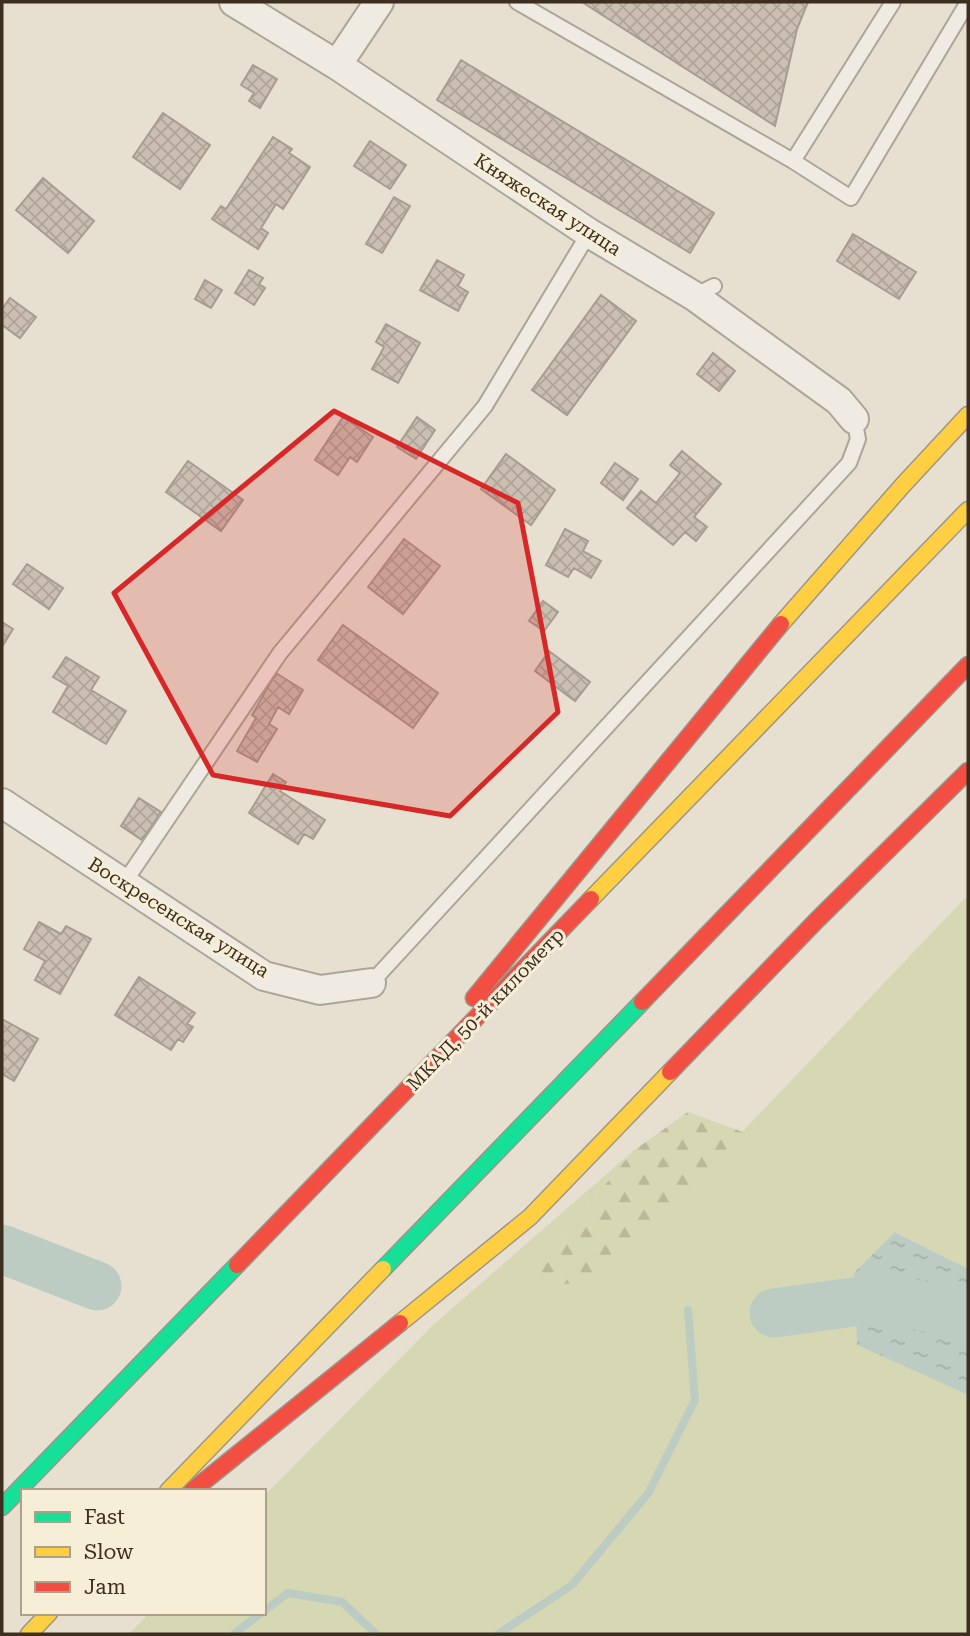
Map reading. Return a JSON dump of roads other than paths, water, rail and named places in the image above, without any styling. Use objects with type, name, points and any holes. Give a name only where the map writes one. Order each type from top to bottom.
[{"type":"main road","points":[[952,432],[968,400]]},
{"type":"main road","points":[[345,1153],[753,657],[968,415]]},
{"type":"main road","name":"МКАД, 50-й километр","points":[[2,1507],[968,510]]},
{"type":"main road","points":[[170,1489],[968,665]]},
{"type":"main road","points":[[194,1489],[530,1217],[817,920],[968,771]]},
{"type":"main road","points":[[29,1634],[48,1615]]},
{"type":"street","name":"Княжеская улица","points":[[233,2],[337,65],[589,233],[704,291],[839,401],[854,419]]},
{"type":"street","points":[[337,65],[379,2]]},
{"type":"street","name":"Воскресенская улица","points":[[2,803],[264,976],[320,990],[370,983]]},
{"type":"lane","points":[[517,2],[793,161],[851,198],[968,2]]},
{"type":"lane","points":[[793,161],[893,2]]},
{"type":"lane","points":[[124,883],[280,653],[485,406],[589,233]]},
{"type":"lane","points":[[370,983],[849,463],[858,439],[854,419]]},
{"type":"water","points":[[895,1232],[968,1269],[968,1395],[857,1345],[854,1273]]},
{"type":"waterway","points":[[2,1249],[97,1286]]},
{"type":"waterway","points":[[774,1313],[890,1297],[968,1319]]},
{"type":"waterway","points":[[498,1634],[572,1585],[649,1492],[695,1400],[688,1310]]},
{"type":"waterway","points":[[266,1610],[288,1593],[342,1602],[376,1634]]},
{"type":"waterway","points":[[234,1634],[258,1615]]}]
